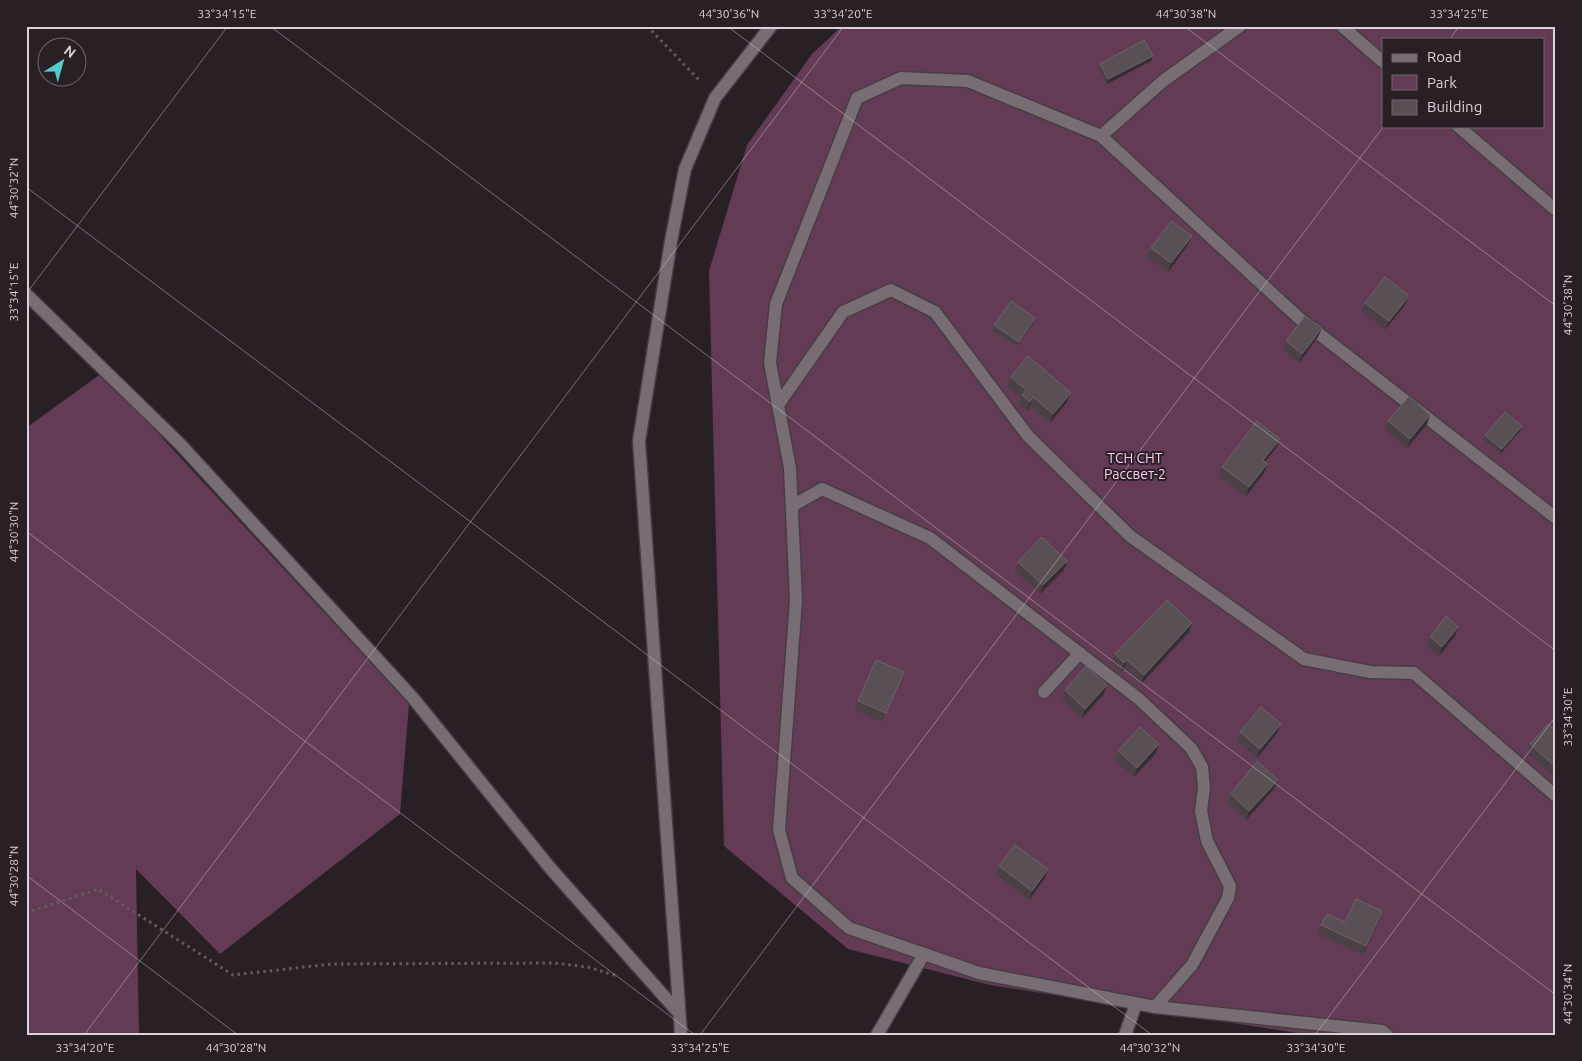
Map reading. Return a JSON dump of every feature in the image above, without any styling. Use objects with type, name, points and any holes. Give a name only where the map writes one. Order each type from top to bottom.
[{"type":"street","points":[[681,1035],[639,441],[684,169],[715,98],[771,26]]},
{"type":"street","points":[[1101,136],[1163,81],[1240,26]]},
{"type":"street","points":[[1342,26],[1382,61]]},
{"type":"street","points":[[1388,1035],[1382,1031],[1155,1008],[979,973],[849,928],[792,878],[778,830],[796,600],[792,506],[790,468],[770,363],[776,304],[857,98],[901,78],[968,81],[1101,136],[1300,319],[1556,518]]},
{"type":"street","points":[[1460,128],[1556,210]]},
{"type":"street","points":[[778,405],[844,312],[891,290],[935,312],[1028,436],[1130,536],[1304,659],[1370,672],[1414,673],[1556,796]]},
{"type":"street","points":[[26,294],[180,444],[413,698],[551,869],[679,1013]]},
{"type":"street","points":[[792,506],[822,489],[930,538],[1139,699],[1190,748],[1202,767],[1204,788],[1201,811],[1207,841],[1230,886],[1228,898],[1192,964],[1155,1008]]},
{"type":"street","points":[[1044,692],[1080,653]]},
{"type":"street","points":[[877,1035],[924,954]]},
{"type":"street","points":[[1125,1035],[1136,1004]]},
{"type":"path","points":[[647,26],[715,98]]},
{"type":"path","points":[[26,913],[98,889],[233,975],[332,964],[554,963],[588,967],[619,977]]},
{"type":"green space","name":"ТСН СНТ Рассвет-2","points":[[842,26],[1556,26],[1556,1035],[1310,1035],[990,985],[848,949],[724,846],[709,271],[747,145],[812,54]]},
{"type":"green space","points":[[102,373],[409,704],[400,814],[220,954],[136,869],[139,1035],[26,1035],[26,428]]},
{"type":"building","points":[[1144,40],[1153,56],[1108,79],[1100,64]]},
{"type":"building","points":[[1171,221],[1192,236],[1171,263],[1151,248]]},
{"type":"building","points":[[1385,277],[1409,296],[1389,321],[1365,303]]},
{"type":"building","points":[[1011,301],[1035,318],[1019,342],[994,325]]},
{"type":"building","points":[[1305,316],[1322,328],[1302,354],[1286,341]]},
{"type":"building","points":[[1028,356],[1071,393],[1053,414],[1033,397],[1030,402],[1022,395],[1026,390],[1011,377]]},
{"type":"building","points":[[1409,396],[1430,415],[1410,439],[1388,421]]},
{"type":"building","points":[[1505,412],[1522,426],[1502,449],[1485,435]]},
{"type":"building","points":[[1257,421],[1280,439],[1263,460],[1267,464],[1249,487],[1222,467]]},
{"type":"building","points":[[1042,537],[1067,561],[1043,585],[1018,562]]},
{"type":"building","points":[[1167,600],[1192,623],[1144,675],[1127,660],[1124,663],[1115,654]]},
{"type":"building","points":[[1446,616],[1458,627],[1442,647],[1430,637]]},
{"type":"building","points":[[876,660],[904,672],[886,713],[858,701]]},
{"type":"building","points":[[1086,666],[1107,685],[1085,709],[1065,690]]},
{"type":"building","points":[[1261,707],[1281,724],[1260,749],[1240,732]]},
{"type":"building","points":[[1548,724],[1556,731],[1556,767],[1530,744]]},
{"type":"building","points":[[1140,727],[1159,744],[1137,768],[1118,751]]},
{"type":"building","points":[[1257,761],[1278,780],[1249,811],[1231,794]]},
{"type":"building","points":[[1015,845],[1048,869],[1032,891],[999,866]]},
{"type":"building","points":[[1356,899],[1382,911],[1366,946],[1321,925],[1327,914],[1345,922]]}]
